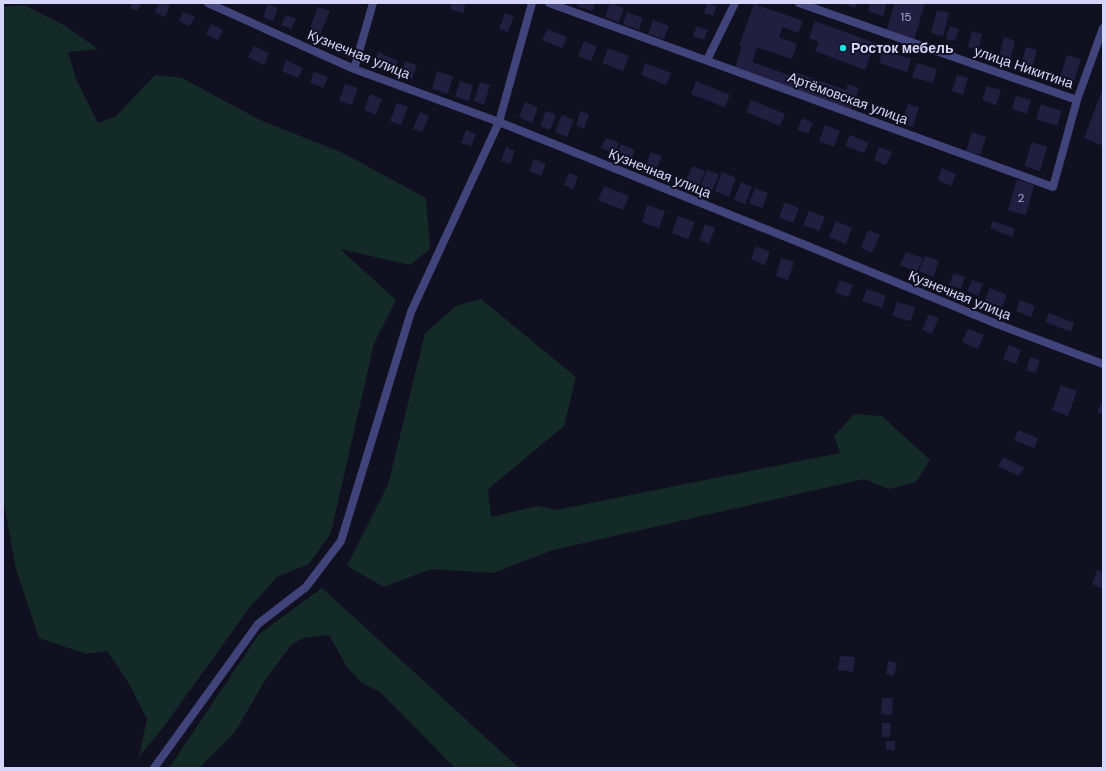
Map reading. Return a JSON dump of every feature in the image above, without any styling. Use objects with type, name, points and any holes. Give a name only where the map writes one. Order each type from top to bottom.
[{"type":"street","name":"Кузнечная улица","points":[[208,3],[354,69],[498,122],[808,246],[997,324],[1103,364]]},
{"type":"street","points":[[354,69],[373,3]]},
{"type":"street","points":[[154,768],[258,624],[306,587],[341,541],[410,312],[498,122],[532,3]]},
{"type":"street","name":"Артёмовская улица","points":[[549,3],[1053,187],[1077,100]]},
{"type":"street","points":[[706,60],[735,3]]},
{"type":"street","name":"улица Никитина","points":[[799,3],[1077,100],[1103,28]]},
{"type":"green space","points":[[24,5],[64,25],[98,49],[68,52],[76,79],[98,123],[116,116],[155,75],[182,78],[260,120],[343,153],[426,198],[430,249],[410,265],[340,249],[396,300],[374,343],[331,533],[309,564],[277,577],[250,607],[162,729],[139,757],[147,719],[127,680],[107,651],[86,654],[39,638],[16,569],[3,498],[3,7]]},
{"type":"green space","points":[[481,299],[576,377],[564,426],[488,489],[491,517],[537,506],[556,510],[840,453],[834,436],[854,414],[882,416],[930,460],[916,482],[889,489],[864,479],[553,550],[493,573],[431,569],[384,587],[347,566],[388,485],[425,333],[456,306]]},
{"type":"green space","points":[[322,588],[519,768],[455,768],[381,693],[361,682],[347,667],[329,635],[303,638],[291,645],[264,682],[235,732],[204,763],[201,768],[169,768],[259,634]]},
{"type":"building","points":[[132,3],[141,3],[137,11],[130,8]]},
{"type":"building","points":[[159,3],[170,5],[165,17],[154,12]]},
{"type":"building","points":[[452,3],[466,3],[463,13],[450,9]]},
{"type":"building","points":[[578,3],[595,3],[592,11],[577,6]]},
{"type":"building","points":[[610,3],[624,8],[619,22],[605,17]]},
{"type":"building","points":[[707,3],[717,6],[713,16],[704,13]]},
{"type":"building","points":[[842,3],[856,3],[855,8]]},
{"type":"building","points":[[870,3],[887,3],[883,16],[868,11]]},
{"type":"building","points":[[895,3],[925,3],[914,40],[886,32]]},
{"type":"building","points":[[268,4],[278,8],[273,21],[263,17]]},
{"type":"building","points":[[754,4],[803,21],[798,33],[783,27],[779,37],[797,44],[792,59],[757,47],[752,62],[794,77],[795,72],[846,90],[848,84],[859,88],[851,109],[735,67],[742,47],[739,46]]},
{"type":"building","points":[[318,7],[330,11],[319,37],[308,33]]},
{"type":"building","points":[[937,10],[949,13],[943,36],[931,33]]},
{"type":"building","points":[[183,12],[195,17],[190,26],[179,21]]},
{"type":"building","points":[[627,12],[643,18],[639,30],[623,24]]},
{"type":"building","points":[[505,13],[514,16],[508,32],[499,29]]},
{"type":"building","points":[[286,15],[296,19],[291,29],[281,25]]},
{"type":"building","points":[[653,20],[669,26],[664,39],[648,34]]},
{"type":"building","points":[[815,21],[875,43],[865,70],[815,51],[819,42],[809,38]]},
{"type":"building","points":[[211,24],[223,30],[218,40],[206,34]]},
{"type":"building","points":[[697,26],[708,30],[704,40],[693,36]]},
{"type":"building","points":[[950,26],[959,29],[955,41],[946,39]]},
{"type":"building","points":[[547,29],[567,37],[562,48],[542,40]]},
{"type":"building","points":[[972,31],[982,34],[978,50],[968,47]]},
{"type":"building","points":[[1004,37],[1015,41],[1010,60],[999,57]]},
{"type":"building","points":[[584,41],[597,47],[591,61],[578,56]]},
{"type":"building","points":[[254,46],[269,53],[264,65],[248,57]]},
{"type":"building","points":[[1026,47],[1037,50],[1032,68],[1021,64]]},
{"type":"building","points":[[608,48],[629,56],[623,71],[602,63]]},
{"type":"building","points":[[883,50],[911,59],[907,72],[879,63]]},
{"type":"building","points":[[378,52],[398,61],[394,72],[374,63]]},
{"type":"building","points":[[1067,55],[1081,59],[1074,81],[1060,77]]},
{"type":"building","points":[[286,60],[303,68],[298,78],[282,71]]},
{"type":"building","points":[[405,61],[417,65],[412,79],[401,75]]},
{"type":"building","points":[[645,63],[671,73],[666,85],[641,75]]},
{"type":"building","points":[[917,63],[937,69],[933,83],[912,77]]},
{"type":"building","points":[[437,71],[453,76],[448,94],[432,89]]},
{"type":"building","points":[[314,72],[328,77],[323,88],[310,82]]},
{"type":"building","points":[[957,75],[968,78],[963,95],[952,91]]},
{"type":"building","points":[[460,81],[473,85],[469,101],[455,97]]},
{"type":"building","points":[[696,81],[730,95],[724,107],[691,94]]},
{"type":"building","points":[[480,82],[490,85],[484,105],[474,101]]},
{"type":"building","points":[[345,84],[358,88],[352,105],[339,101]]},
{"type":"building","points":[[987,86],[1001,90],[996,105],[982,100]]},
{"type":"building","points":[[1103,88],[1103,146],[1084,138]]},
{"type":"building","points":[[370,94],[382,99],[376,115],[364,110]]},
{"type":"building","points":[[1016,96],[1031,100],[1027,114],[1012,109]]},
{"type":"building","points":[[751,100],[785,114],[780,126],[746,112]]},
{"type":"building","points":[[525,102],[538,108],[532,123],[519,117]]},
{"type":"building","points":[[397,103],[408,107],[401,125],[390,121]]},
{"type":"building","points":[[908,104],[919,107],[913,127],[902,124]]},
{"type":"building","points":[[1041,104],[1062,111],[1057,126],[1036,119]]},
{"type":"building","points":[[546,111],[556,115],[550,130],[540,126]]},
{"type":"building","points":[[581,111],[589,115],[584,129],[576,125]]},
{"type":"building","points":[[420,112],[429,116],[422,132],[413,129]]},
{"type":"building","points":[[562,115],[574,120],[567,137],[555,132]]},
{"type":"building","points":[[802,118],[813,123],[808,134],[797,130]]},
{"type":"building","points":[[825,125],[840,131],[834,147],[819,141]]},
{"type":"building","points":[[466,130],[476,134],[471,146],[461,143]]},
{"type":"building","points":[[972,132],[986,137],[980,155],[966,151]]},
{"type":"building","points":[[850,135],[869,143],[864,153],[845,146]]},
{"type":"building","points":[[606,138],[619,143],[615,154],[601,148]]},
{"type":"building","points":[[1032,142],[1047,147],[1040,171],[1024,166]]},
{"type":"building","points":[[621,144],[635,150],[631,160],[617,154]]},
{"type":"building","points":[[506,147],[515,151],[510,164],[501,161]]},
{"type":"building","points":[[879,147],[892,152],[886,165],[874,160]]},
{"type":"building","points":[[651,152],[662,156],[657,169],[646,165]]},
{"type":"building","points":[[534,159],[546,164],[541,176],[529,171]]},
{"type":"building","points":[[692,166],[705,171],[699,186],[686,181]]},
{"type":"building","points":[[942,168],[956,174],[951,186],[938,180]]},
{"type":"building","points":[[707,170],[719,174],[712,191],[700,187]]},
{"type":"building","points":[[722,172],[736,178],[729,197],[715,191]]},
{"type":"building","points":[[569,173],[578,177],[573,189],[564,185]]},
{"type":"building","points":[[1017,180],[1034,185],[1026,215],[1008,210]]},
{"type":"building","points":[[741,182],[752,187],[745,204],[734,200]]},
{"type":"building","points":[[604,186],[629,196],[623,210],[598,200]]},
{"type":"building","points":[[755,188],[768,193],[762,208],[749,203]]},
{"type":"building","points":[[785,202],[799,208],[793,223],[779,217]]},
{"type":"building","points":[[647,205],[665,211],[659,228],[642,222]]},
{"type":"building","points":[[809,211],[825,217],[819,231],[803,225]]},
{"type":"building","points":[[678,216],[695,222],[688,239],[672,233]]},
{"type":"building","points":[[836,221],[852,228],[846,244],[829,237]]},
{"type":"building","points":[[993,221],[1015,229],[1012,237],[990,228]]},
{"type":"building","points":[[705,224],[715,228],[709,244],[699,240]]},
{"type":"building","points":[[868,230],[880,235],[872,253],[861,248]]},
{"type":"building","points":[[756,246],[770,252],[765,265],[751,259]]},
{"type":"building","points":[[906,252],[923,258],[917,272],[900,265]]},
{"type":"building","points":[[925,256],[939,261],[933,277],[919,271]]},
{"type":"building","points":[[781,258],[794,262],[788,280],[776,276]]},
{"type":"building","points":[[954,273],[965,277],[961,289],[949,285]]},
{"type":"building","points":[[840,280],[853,285],[848,297],[835,292]]},
{"type":"building","points":[[972,280],[983,284],[978,296],[967,291]]},
{"type":"building","points":[[990,288],[1007,295],[1002,307],[985,300]]},
{"type":"building","points":[[867,289],[886,296],[882,308],[862,301]]},
{"type":"building","points":[[1020,300],[1035,306],[1031,317],[1016,311]]},
{"type":"building","points":[[897,302],[915,307],[911,321],[892,316]]},
{"type":"building","points":[[1049,313],[1074,323],[1071,332],[1045,322]]},
{"type":"building","points":[[929,314],[939,318],[932,334],[922,330]]},
{"type":"building","points":[[968,329],[984,335],[978,349],[962,342]]},
{"type":"building","points":[[1009,345],[1021,350],[1016,364],[1003,359]]},
{"type":"building","points":[[1030,357],[1040,360],[1036,373],[1026,370]]},
{"type":"building","points":[[1061,385],[1077,391],[1068,416],[1052,410]]},
{"type":"building","points":[[1103,400],[1103,415],[1097,412]]},
{"type":"building","points":[[1018,430],[1038,438],[1034,448],[1014,440]]},
{"type":"building","points":[[1003,457],[1024,468],[1019,476],[998,466]]},
{"type":"building","points":[[1097,570],[1103,572],[1103,589],[1092,584]]},
{"type":"building","points":[[840,656],[855,657],[853,672],[838,670]]},
{"type":"building","points":[[888,661],[897,663],[894,676],[886,674]]},
{"type":"building","points":[[882,698],[893,698],[892,715],[881,714]]},
{"type":"building","points":[[882,723],[891,723],[890,737],[882,737]]},
{"type":"building","points":[[886,741],[895,741],[895,750],[886,750]]},
{"type":"place","name":"Росток мебель","points":[[843,48]]}]
